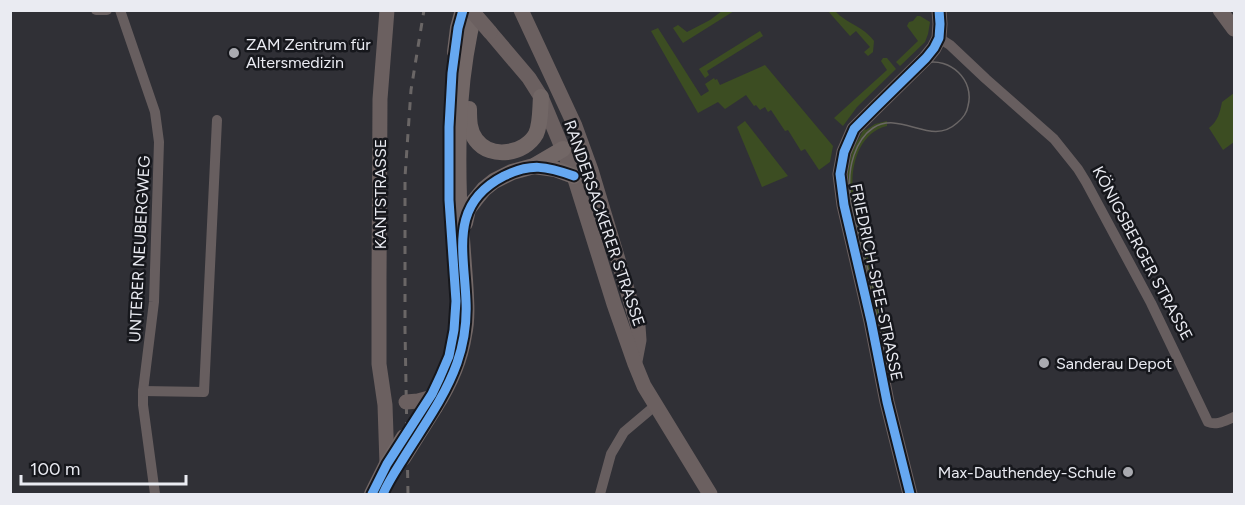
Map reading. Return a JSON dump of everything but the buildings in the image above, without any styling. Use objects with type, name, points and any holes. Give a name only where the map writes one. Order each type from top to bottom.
[{"type":"main road","points":[[383,495],[432,399],[449,356],[455,320],[456,301],[448,164],[452,73],[458,28],[463,10]]},
{"type":"main road","points":[[387,464],[432,399],[447,387],[457,364],[465,334],[466,303],[458,148],[462,80],[473,10]]},
{"type":"main road","points":[[485,10],[470,92],[470,129],[476,140],[484,148],[497,152],[508,153],[519,150],[535,135],[541,97]]},
{"type":"main road","points":[[462,236],[468,209],[484,189],[494,181],[512,172],[534,166],[563,149]]},
{"type":"main road","points":[[534,166],[555,169],[574,176]]},
{"type":"main road","name":"KANTSTRASSE","points":[[372,495],[387,464]]},
{"type":"street","points":[[96,10],[107,10]]},
{"type":"street","name":"UNTERER NEUBERGWEG","points":[[120,10],[155,112],[159,142],[154,302],[143,391],[154,495]]},
{"type":"street","name":"KANTSTRASSE","points":[[387,10],[380,99],[379,280],[379,364],[385,405],[387,464]]},
{"type":"street","name":"RANDERSACKERER STRASSE","points":[[473,10],[529,78],[541,97],[574,176],[614,304],[644,386],[710,495]]},
{"type":"street","name":"RANDERSACKERER STRASSE","points":[[521,10],[574,126],[598,191],[638,326],[639,340],[635,364]]},
{"type":"street","points":[[939,10],[939,38]]},
{"type":"street","points":[[1220,10],[1234,29]]},
{"type":"street","name":"KÖNIGSBERGER STRASSE","points":[[939,38],[950,45],[1054,139],[1078,169],[1148,297],[1208,422],[1219,423],[1234,417]]},
{"type":"street","name":"FRIEDRICH-SPEE-STRASSE","points":[[910,495],[844,205],[840,174],[844,152],[854,129],[926,58],[939,38]]},
{"type":"street","points":[[143,391],[204,392],[217,120]]},
{"type":"street","points":[[381,377],[389,392],[396,398],[406,402],[432,399]]},
{"type":"street","points":[[600,495],[611,454],[624,432],[656,405]]},
{"type":"green space","points":[[722,11],[734,11],[683,43],[673,28],[678,25],[687,32]]},
{"type":"green space","points":[[828,11],[835,11],[870,36],[874,41],[873,52],[868,56],[864,52],[870,47],[856,31],[850,36]]},
{"type":"green space","points":[[917,16],[930,22],[928,34],[925,42],[900,66],[896,62],[918,41],[907,26]]},
{"type":"green space","points":[[658,28],[701,96],[709,91],[705,84],[714,78],[720,85],[765,65],[833,146],[830,162],[819,170],[805,149],[801,151],[788,130],[785,131],[771,110],[768,112],[765,107],[760,110],[746,95],[725,109],[718,102],[698,113],[651,31]]},
{"type":"green space","points":[[760,31],[763,36],[707,71],[709,75],[705,78],[699,69]]},
{"type":"green space","points":[[887,58],[896,69],[857,107],[843,126],[834,118],[887,70],[881,61]]},
{"type":"green space","points":[[1234,93],[1234,142],[1223,150],[1209,128],[1217,119],[1222,102]]},
{"type":"green space","points":[[745,121],[788,176],[762,187],[737,127]]},
{"type":"green space","points":[[887,121],[887,126],[869,135],[863,143],[855,161],[852,182],[866,252],[878,287],[875,289],[889,345],[885,345],[857,241],[846,181],[852,151],[864,129]]},
{"type":"tram line","points":[[907,494],[840,209],[837,180],[845,145],[866,113],[913,69],[921,64],[934,62],[951,67],[964,79],[969,96],[964,116],[947,129],[937,131],[894,123],[873,128],[857,147],[850,181],[852,209],[887,346],[889,398],[893,422],[912,494]]},
{"type":"railway","points":[[408,494],[405,177],[411,90],[424,10]]},
{"type":"cycle path","points":[[372,494],[387,464],[432,394],[449,356],[454,330],[456,301],[449,200],[449,127],[452,73],[458,28],[463,10]]},
{"type":"cycle path","points":[[910,494],[887,402],[844,205],[840,174],[844,152],[854,129],[934,48],[939,38],[939,10]]},
{"type":"cycle path","points":[[383,494],[440,400],[459,355],[466,317],[464,230],[467,214],[475,200],[486,187],[522,169],[547,168],[574,176]]},
{"type":"place","name":"ZAM Zentrum für Altersmedizin","points":[[234,53]]},
{"type":"place","name":"Sanderau Depot","points":[[1044,363]]},
{"type":"place","name":"Max-Dauthendey-Schule","points":[[1128,472]]}]
